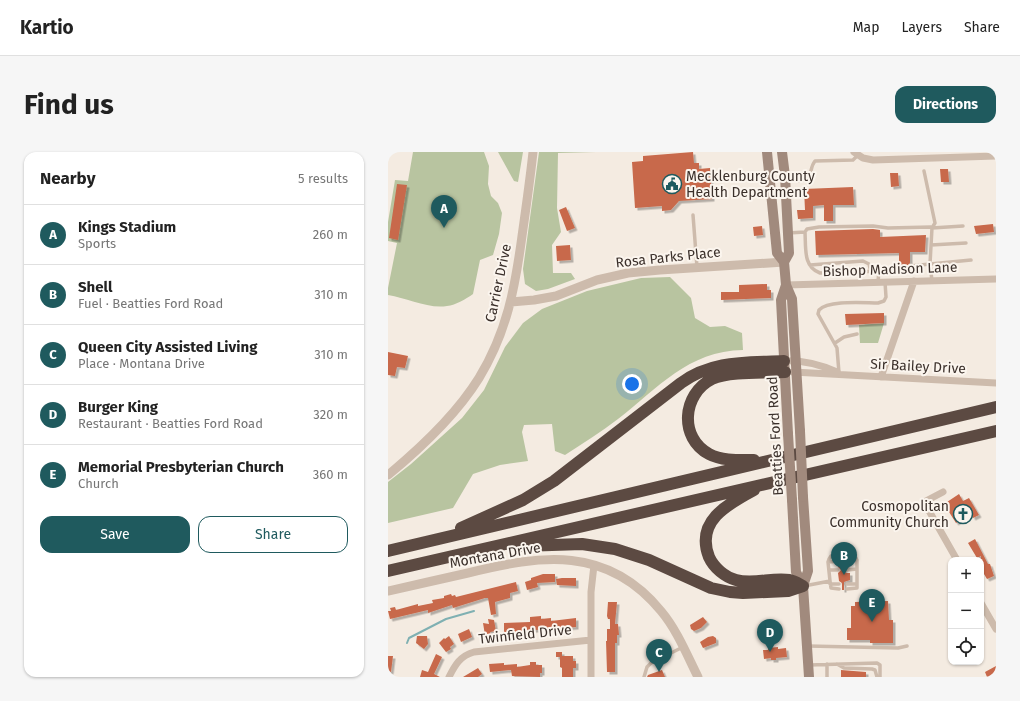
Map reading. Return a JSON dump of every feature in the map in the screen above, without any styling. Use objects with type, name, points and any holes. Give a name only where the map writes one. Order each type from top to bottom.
[{"type":"highway","points":[[434,540],[508,508],[548,485],[694,374],[707,368],[722,365],[790,366]]},
{"type":"highway","points":[[765,461],[723,459],[712,456],[702,450],[694,442],[689,432],[687,421],[689,409],[693,398],[699,390],[707,382],[718,377],[790,366]]},
{"type":"highway","points":[[388,550],[996,407]]},
{"type":"highway","points":[[388,571],[996,431]]},
{"type":"highway","points":[[763,485],[727,506],[716,516],[710,525],[707,535],[706,545],[709,555],[713,564],[719,571],[735,580],[748,582],[788,580],[803,586]]},
{"type":"highway","points":[[489,547],[570,543],[604,546],[638,556],[711,588],[730,592],[742,593],[788,591],[803,586]]},
{"type":"main road","name":"Beatties Ford Road","points":[[767,152],[777,254],[784,262],[786,285],[781,300],[800,431],[808,571],[803,586],[809,677]]},
{"type":"main road","name":"Beatties Ford Road","points":[[782,152],[790,253],[784,262]]},
{"type":"main road","name":"Beatties Ford Road","points":[[790,366],[788,434],[796,572],[803,586]]},
{"type":"street","name":"Carrier Drive","points":[[388,475],[449,418],[470,391],[485,368],[497,343],[511,302],[516,276],[533,152]]},
{"type":"street","points":[[858,153],[863,158],[873,160],[996,156]]},
{"type":"street","name":"Rosa Parks Place","points":[[511,302],[545,299],[598,280],[621,274],[697,267],[784,262]]},
{"type":"street","name":"Bishop Madison Lane","points":[[786,285],[996,279]]},
{"type":"street","points":[[881,376],[914,281]]},
{"type":"street","name":"Sir Bailey Drive","points":[[790,366],[828,368],[839,373]]},
{"type":"street","name":"Sir Bailey Drive","points":[[790,366],[827,374],[839,373],[996,383]]},
{"type":"street","points":[[943,492],[924,502],[955,557]]},
{"type":"street","name":"Montana Drive","points":[[388,591],[492,567],[526,561],[562,559],[575,560],[594,565],[622,577],[648,597],[667,619],[698,677]]},
{"type":"street","points":[[591,677],[591,584],[594,565]]},
{"type":"street","points":[[984,608],[996,629]]},
{"type":"street","name":"Twinfield Drive","points":[[449,677],[457,662],[468,654],[474,652],[591,640]]},
{"type":"lane","points":[[799,180],[808,179],[811,175],[811,165],[815,161],[853,160],[858,153]]},
{"type":"lane","points":[[924,171],[934,210],[935,223],[932,228],[930,264],[932,281]]},
{"type":"lane","points":[[693,215],[697,267]]},
{"type":"lane","points":[[788,233],[805,232],[807,229],[819,227],[873,226],[888,228],[927,226],[932,228],[963,226]]},
{"type":"lane","points":[[805,232],[806,256],[810,265],[815,271],[820,273],[871,272],[899,266]]},
{"type":"lane","points":[[931,245],[966,243]]},
{"type":"lane","points":[[910,266],[971,260]]},
{"type":"lane","points":[[810,265],[863,261],[869,264],[871,272]]},
{"type":"lane","points":[[839,373],[838,356],[835,343],[818,314],[819,310],[830,304],[878,303],[884,301],[886,297],[878,271]]},
{"type":"lane","points":[[835,343],[844,337],[857,334]]},
{"type":"lane","points":[[841,550],[849,545],[857,560],[857,588],[847,589]]},
{"type":"lane","points":[[831,556],[828,562],[831,588],[839,589]]},
{"type":"lane","points":[[828,562],[857,560]]},
{"type":"lane","points":[[847,570],[857,569]]},
{"type":"lane","points":[[829,570],[838,570]]},
{"type":"lane","points":[[803,586],[830,582],[839,584]]},
{"type":"lane","points":[[847,584],[857,584]]},
{"type":"lane","points":[[807,646],[898,648],[907,646]]},
{"type":"lane","points":[[644,677],[647,667],[651,663],[683,647]]},
{"type":"lane","points":[[808,665],[877,663],[880,666],[879,677]]},
{"type":"lane","points":[[827,664],[827,677]]},
{"type":"lane","points":[[837,664],[844,668],[872,669],[875,670],[879,677]]},
{"type":"green space","points":[[413,152],[484,152],[489,166],[488,184],[491,196],[498,203],[502,213],[499,234],[493,255],[480,260],[473,294],[461,302],[440,307],[425,305],[388,295],[397,243],[388,241],[388,222],[395,180],[408,181]]},
{"type":"green space","points":[[498,152],[523,152],[518,182],[514,181]]},
{"type":"green space","points":[[539,152],[596,152],[558,153],[557,208],[561,232],[552,245],[553,273],[571,273],[575,279],[548,289],[536,291],[525,284],[523,269]]},
{"type":"green space","points":[[670,277],[691,298],[695,318],[710,327],[725,326],[742,333],[743,350],[723,352],[690,364],[675,373],[612,424],[565,455],[555,451],[552,424],[524,425],[522,432],[528,461],[500,465],[473,474],[453,508],[388,523],[388,482],[411,464],[462,418],[484,390],[505,347],[523,323],[542,309],[587,291],[641,278]]},
{"type":"green space","points":[[884,323],[878,343],[860,343],[859,325]]},
{"type":"building","name":"Mecklenburg County Health Department","points":[[693,152],[694,163],[699,163],[699,169],[710,168],[712,199],[679,201],[671,210],[662,211],[662,206],[635,208],[632,162],[643,161],[643,156]]},
{"type":"building","points":[[940,169],[948,169],[949,182],[941,182]]},
{"type":"building","points":[[890,173],[898,173],[899,186],[891,187]]},
{"type":"building","points":[[397,184],[407,185],[398,240],[389,238]]},
{"type":"building","points":[[853,187],[854,205],[833,205],[833,221],[824,221],[824,205],[813,206],[813,218],[798,219],[797,210],[805,210],[804,189]]},
{"type":"building","points":[[566,207],[575,228],[567,231],[559,210]]},
{"type":"building","points":[[993,224],[994,232],[976,234],[974,226]]},
{"type":"building","points":[[762,226],[763,235],[754,236],[753,227]]},
{"type":"building","points":[[880,230],[880,237],[926,235],[925,252],[910,252],[910,263],[907,266],[908,269],[900,269],[902,266],[899,263],[899,253],[816,255],[815,231]]},
{"type":"building","points":[[570,245],[571,260],[557,261],[556,246]]},
{"type":"building","points":[[767,284],[767,290],[771,290],[771,298],[721,300],[721,292],[739,292],[739,285]]},
{"type":"building","points":[[884,313],[884,323],[846,325],[845,314]]},
{"type":"building","points":[[388,352],[408,356],[405,368],[397,367],[395,376],[388,375]]},
{"type":"building","points":[[959,494],[963,501],[969,498],[979,515],[973,518],[971,514],[956,523],[944,504]]},
{"type":"building","points":[[975,539],[988,564],[990,564],[994,576],[987,579],[984,574],[984,557],[976,557],[968,543]]},
{"type":"building","points":[[847,564],[844,571],[846,573],[850,573],[850,580],[844,582],[844,590],[842,590],[842,583],[839,581],[838,573],[841,570],[838,565]]},
{"type":"building","points":[[543,574],[555,574],[555,582],[537,583],[538,587],[527,590],[525,582],[531,580],[531,578]]},
{"type":"building","points":[[576,578],[576,586],[557,585],[556,579]]},
{"type":"building","points":[[516,582],[518,591],[510,593],[510,598],[495,602],[496,614],[491,615],[488,598],[485,598],[453,608],[452,605],[428,613],[428,610],[390,619],[388,611],[391,611],[390,608],[395,607],[396,610],[418,604],[418,606],[433,603],[432,600],[444,598],[444,596],[451,594],[452,596],[455,595],[456,597]]},
{"type":"building","points":[[888,601],[889,620],[893,620],[893,643],[870,643],[870,640],[847,640],[847,628],[851,628],[851,606],[855,606],[855,602]]},
{"type":"building","points":[[608,602],[617,602],[615,624],[618,624],[619,635],[617,635],[617,643],[615,643],[615,672],[607,672],[606,641],[607,629],[610,629],[610,619],[608,619],[607,616]]},
{"type":"building","points":[[541,616],[541,619],[551,618],[551,621],[576,618],[576,627],[522,631],[522,634],[504,632],[504,623],[530,622],[530,617]]},
{"type":"building","points":[[703,617],[707,622],[701,628],[694,631],[691,629],[690,625]]},
{"type":"building","points":[[488,619],[494,620],[496,631],[485,635],[483,623],[489,624]]},
{"type":"building","points":[[469,629],[472,637],[461,642],[458,634]]},
{"type":"building","points":[[417,636],[427,636],[428,644],[424,649],[416,643]]},
{"type":"building","points":[[449,636],[454,644],[450,647],[451,649],[446,652],[439,643],[444,638],[445,639]]},
{"type":"building","points":[[713,636],[716,638],[716,643],[703,648],[700,642]]},
{"type":"building","points":[[778,647],[778,649],[786,648],[787,657],[776,658],[776,660],[771,660],[771,658],[764,659],[763,650]]},
{"type":"building","points":[[556,652],[562,652],[562,656],[573,656],[573,661],[576,661],[576,668],[573,668],[573,677],[562,677],[560,657],[556,657]]},
{"type":"building","points":[[436,654],[442,657],[434,674],[440,677],[420,677],[422,670],[428,672]]},
{"type":"building","points":[[388,656],[393,656],[391,672],[388,671]]},
{"type":"building","points":[[530,662],[536,662],[536,665],[542,665],[542,673],[540,673],[540,677],[512,676],[511,670],[490,672],[489,664],[517,664],[517,667],[530,665]]},
{"type":"building","points":[[996,666],[996,674],[991,677],[987,677],[985,672]]},
{"type":"building","points":[[478,668],[482,674],[478,677],[463,677]]},
{"type":"building","points":[[662,670],[665,677],[647,677],[648,675]]},
{"type":"building","points":[[841,670],[866,672],[866,677],[841,677]]},
{"type":"waterway","points":[[407,643],[409,638],[446,619],[474,611]]},
{"type":"place","name":"Mecklenburg County Health Department","points":[[672,184]]},
{"type":"place","name":"Kings Stadium","points":[[444,228]]},
{"type":"place","name":"Cosmopolitan Community Church","points":[[963,514]]},
{"type":"place","name":"Shell","points":[[844,575]]},
{"type":"place","name":"Memorial Presbyterian Church","points":[[872,622]]},
{"type":"place","name":"Burger King","points":[[770,652]]},
{"type":"place","name":"Queen City Assisted Living","points":[[659,672]]}]
